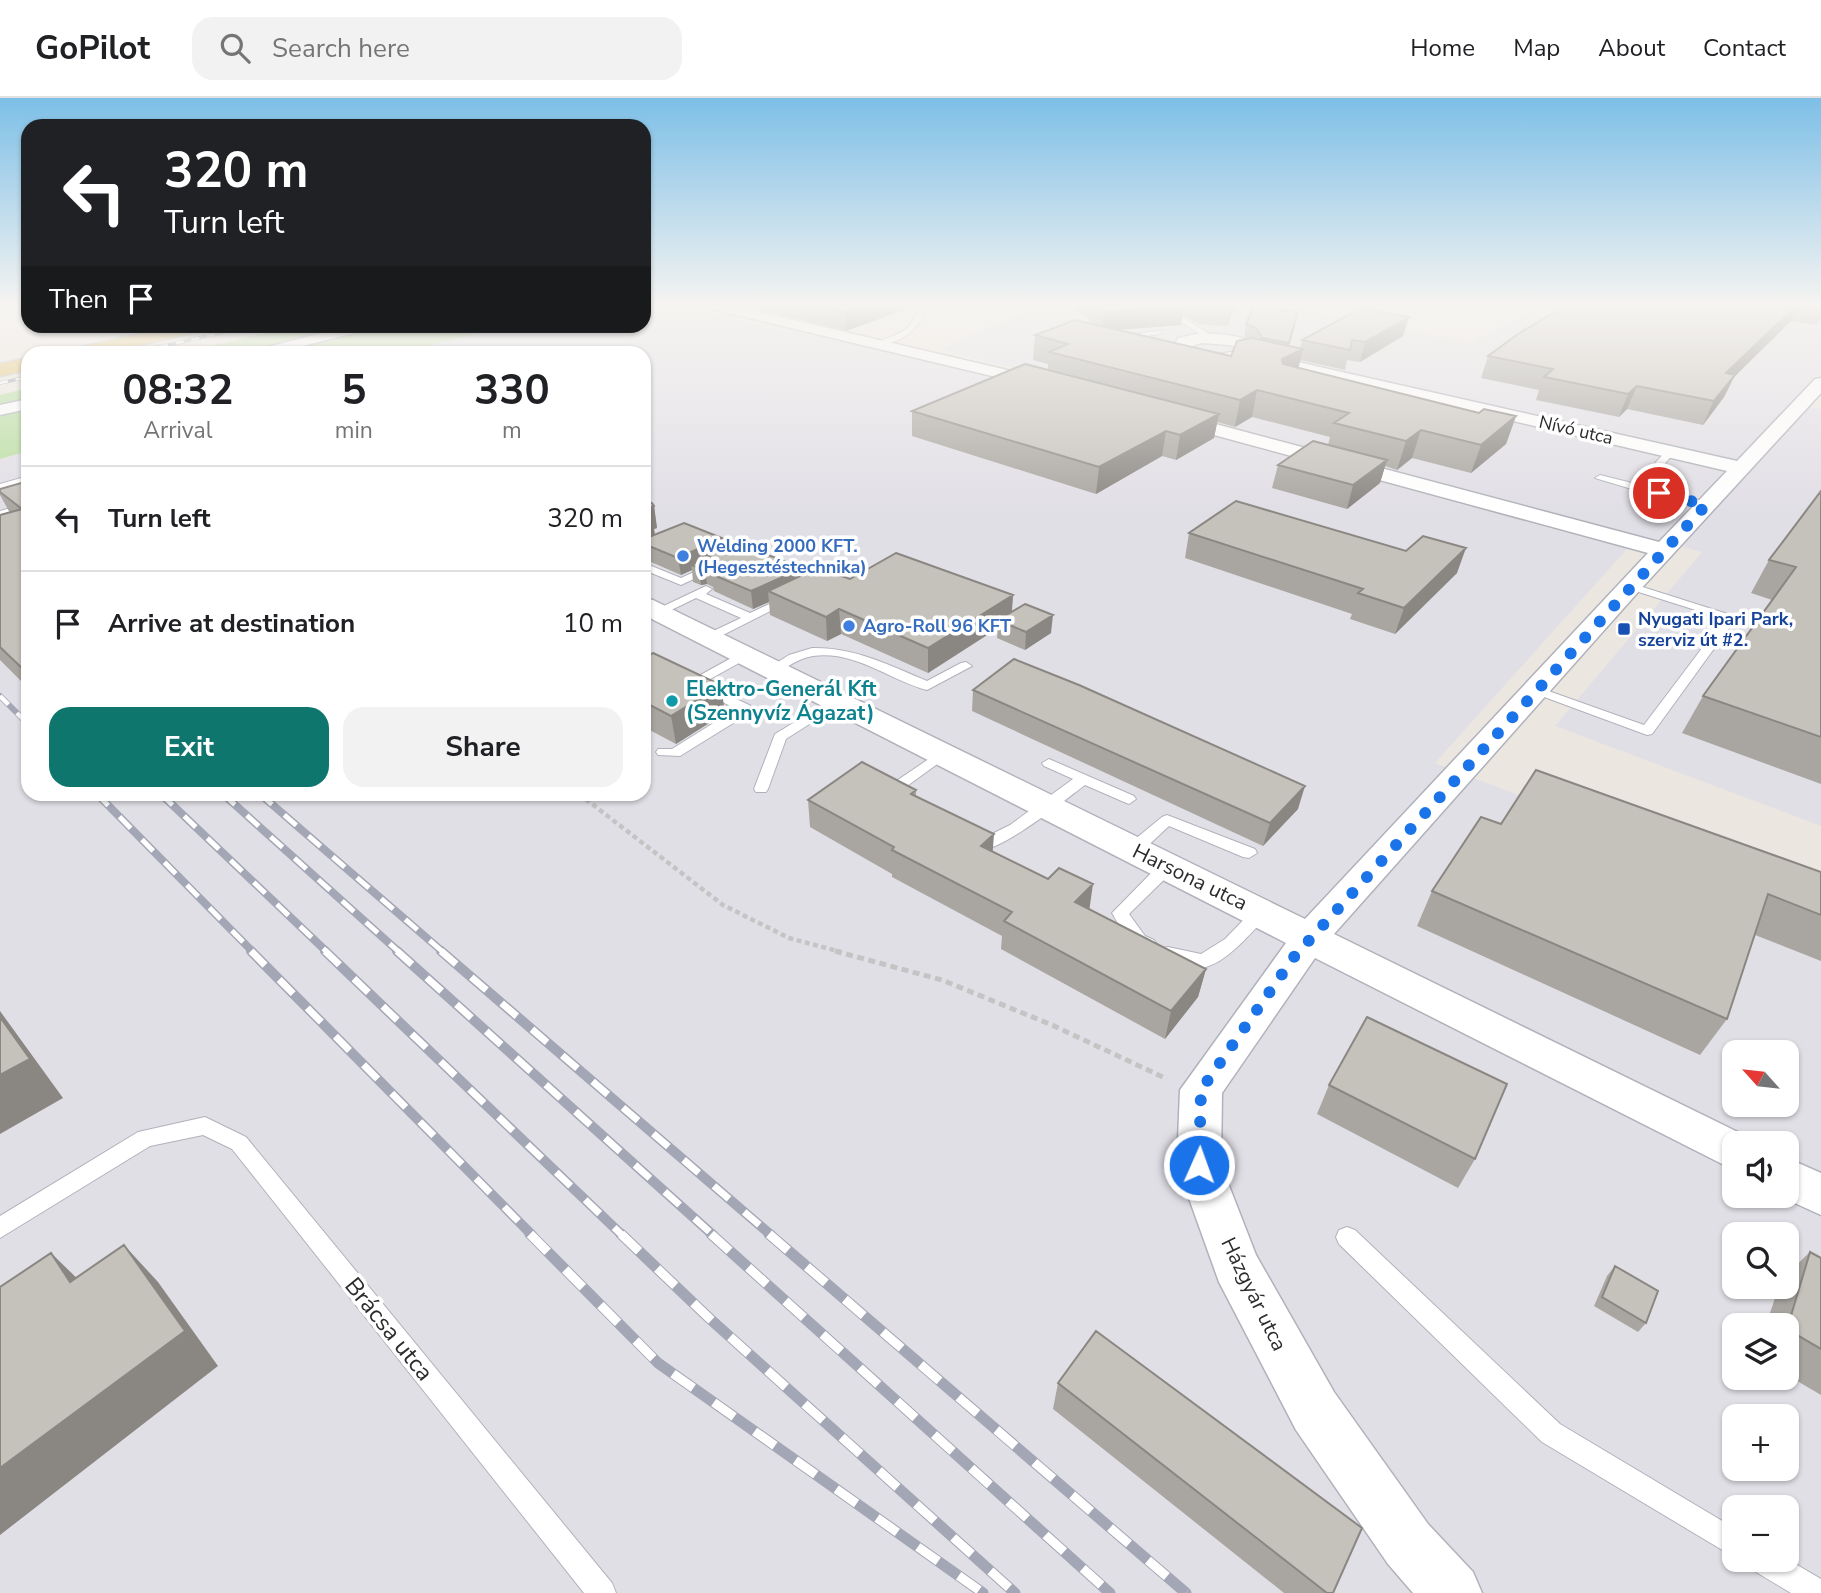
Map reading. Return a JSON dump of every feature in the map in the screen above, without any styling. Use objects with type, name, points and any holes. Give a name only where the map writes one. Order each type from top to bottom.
[{"type":"street","points":[[1004,373],[1061,388]]},
{"type":"street","name":"Nívó utca","points":[[1306,373],[1481,408],[1742,468]]},
{"type":"street","points":[[1201,1090],[1310,937],[1663,550],[1821,383]]},
{"type":"street","points":[[0,410],[21,406]]},
{"type":"street","points":[[1155,414],[1663,550]]},
{"type":"street","name":"Harsona utca","points":[[651,609],[1722,1145]]},
{"type":"street","name":"Házgyár utca","points":[[1201,1090],[1199,1165],[1236,1266],[1315,1411],[1408,1544],[1452,1593]]},
{"type":"street","points":[[1799,1184],[1821,1195]]},
{"type":"lane","points":[[1466,420],[1481,408]]},
{"type":"lane","points":[[1638,488],[1670,452]]},
{"type":"lane","points":[[1600,478],[1706,505]]},
{"type":"lane","points":[[0,487],[21,481]]},
{"type":"lane","points":[[0,514],[21,508]]},
{"type":"lane","points":[[651,569],[681,582],[724,561]]},
{"type":"lane","points":[[1535,691],[1647,731],[1731,617],[1630,586]]},
{"type":"lane","points":[[651,609],[702,591],[751,618]]},
{"type":"lane","points":[[709,638],[795,596]]},
{"type":"lane","points":[[772,669],[798,655],[819,652],[845,655],[927,686],[966,666]]},
{"type":"lane","points":[[663,752],[675,753],[746,709],[693,682],[744,655]]},
{"type":"lane","points":[[761,789],[780,737],[836,701]]},
{"type":"lane","points":[[891,791],[943,754]]},
{"type":"lane","points":[[1048,763],[1129,799]]},
{"type":"lane","points":[[982,846],[1048,806],[1083,779]]},
{"type":"lane","points":[[1134,849],[1167,820],[1249,853]]},
{"type":"lane","points":[[1168,866],[1120,914],[1139,940],[1179,958],[1203,961],[1231,943],[1261,912]]},
{"type":"lane","name":"Brácsa utca","points":[[0,1228],[145,1138],[205,1126],[239,1143],[602,1593]]},
{"type":"lane","points":[[1347,1237],[1551,1433],[1722,1536]]},
{"type":"lane","points":[[1782,1572],[1817,1593]]},
{"type":"path","points":[[588,801],[723,905],[789,938],[942,980],[1052,1025],[1154,1075],[1201,1090]]},
{"type":"shaded area","points":[[651,373],[979,373],[1627,549],[1435,763],[1821,912],[1821,1593],[0,1593],[0,459],[21,453],[21,801],[651,801]]},
{"type":"shaded area","points":[[1029,373],[1821,373],[1821,375],[1816,374],[1790,404],[1821,409],[1821,826],[1555,726],[1702,552]]},
{"type":"green space","points":[[21,390],[21,453],[0,459],[0,395]]},
{"type":"building","points":[[1004,373],[1059,373],[1219,414],[1180,435],[1166,431],[1099,467],[912,411]]},
{"type":"building","points":[[1132,373],[1318,373],[1479,413],[1484,409],[1516,416],[1481,445],[1421,430],[1406,441],[1334,423],[1349,413],[1257,390],[1240,400]]},
{"type":"building","points":[[1549,373],[1726,373],[1735,375],[1714,401],[1637,386],[1628,394],[1544,377]]},
{"type":"building","points":[[1313,441],[1387,460],[1353,485],[1278,465]]},
{"type":"building","points":[[21,483],[21,508],[0,492],[0,489]]},
{"type":"building","points":[[1821,491],[1821,737],[1703,696],[1796,567],[1769,560]]},
{"type":"building","points":[[1236,501],[1406,551],[1423,536],[1466,548],[1404,608],[1358,593],[1363,589],[1189,533]]},
{"type":"building","points":[[21,509],[21,667],[0,647],[0,515]]},
{"type":"building","points":[[684,523],[722,538],[678,558],[651,547],[651,536]]},
{"type":"building","points":[[736,543],[803,568],[751,591],[711,574],[712,571],[705,566],[699,568],[691,565]]},
{"type":"building","points":[[896,553],[1013,595],[928,648],[839,609],[826,617],[768,591],[817,568],[850,579]]},
{"type":"building","points":[[1025,604],[1053,615],[1026,632],[998,620]]},
{"type":"building","points":[[651,654],[721,685],[671,716],[651,706]]},
{"type":"building","points":[[1014,659],[1079,685],[1305,786],[1270,823],[973,690]]},
{"type":"building","points":[[862,762],[916,790],[911,794],[994,834],[981,846],[1048,879],[1059,868],[1093,884],[1075,902],[1206,969],[1171,1011],[1004,921],[1012,912],[892,850],[894,847],[808,800]]},
{"type":"building","points":[[1536,770],[1821,872],[1821,915],[1768,894],[1727,1019],[1432,891],[1481,817],[1501,824]]},
{"type":"building","points":[[0,1017],[30,1059],[0,1075]]},
{"type":"building","points":[[1367,1017],[1507,1084],[1475,1159],[1329,1085]]},
{"type":"building","points":[[124,1245],[185,1331],[0,1468],[0,1287],[51,1253],[70,1282]]},
{"type":"building","points":[[1810,1252],[1821,1258],[1821,1349],[1799,1336],[1799,1313],[1792,1313],[1796,1299],[1799,1299],[1799,1289]]},
{"type":"building","points":[[1615,1266],[1658,1291],[1646,1323],[1602,1297]]},
{"type":"building","points":[[1096,1331],[1362,1528],[1333,1593],[1327,1593],[1058,1383]]},
{"type":"railway","points":[[0,383],[21,378]]},
{"type":"railway","points":[[0,696],[21,717]]},
{"type":"railway","points":[[104,801],[253,952]]},
{"type":"railway","points":[[168,801],[327,952]]},
{"type":"railway","points":[[231,801],[399,952]]},
{"type":"railway","points":[[268,801],[443,952]]},
{"type":"railway","points":[[251,951],[532,1235]]},
{"type":"railway","points":[[325,951],[622,1235]]},
{"type":"railway","points":[[397,951],[713,1235]]},
{"type":"railway","points":[[441,951],[771,1235]]},
{"type":"railway","points":[[530,1234],[658,1363],[983,1593]]},
{"type":"railway","points":[[621,1234],[709,1318],[1015,1593]]},
{"type":"railway","points":[[711,1234],[1110,1593]]},
{"type":"railway","points":[[769,1234],[1186,1593]]},
{"type":"place","name":"Welding 2000 KFT. (Hegesztéstechnika)","points":[[683,556]]},
{"type":"place","name":"Agro-Roll 96 KFT","points":[[849,626]]},
{"type":"place","name":"Nyugati Ipari Park, szerviz út #2.","points":[[1624,629]]},
{"type":"place","name":"Elektro-Generál Kft (Szennyvíz Ágazat)","points":[[672,701]]},
{"type":"route","points":[[1199,1165],[1201,1090],[1294,957],[1706,505],[1659,493]]}]
